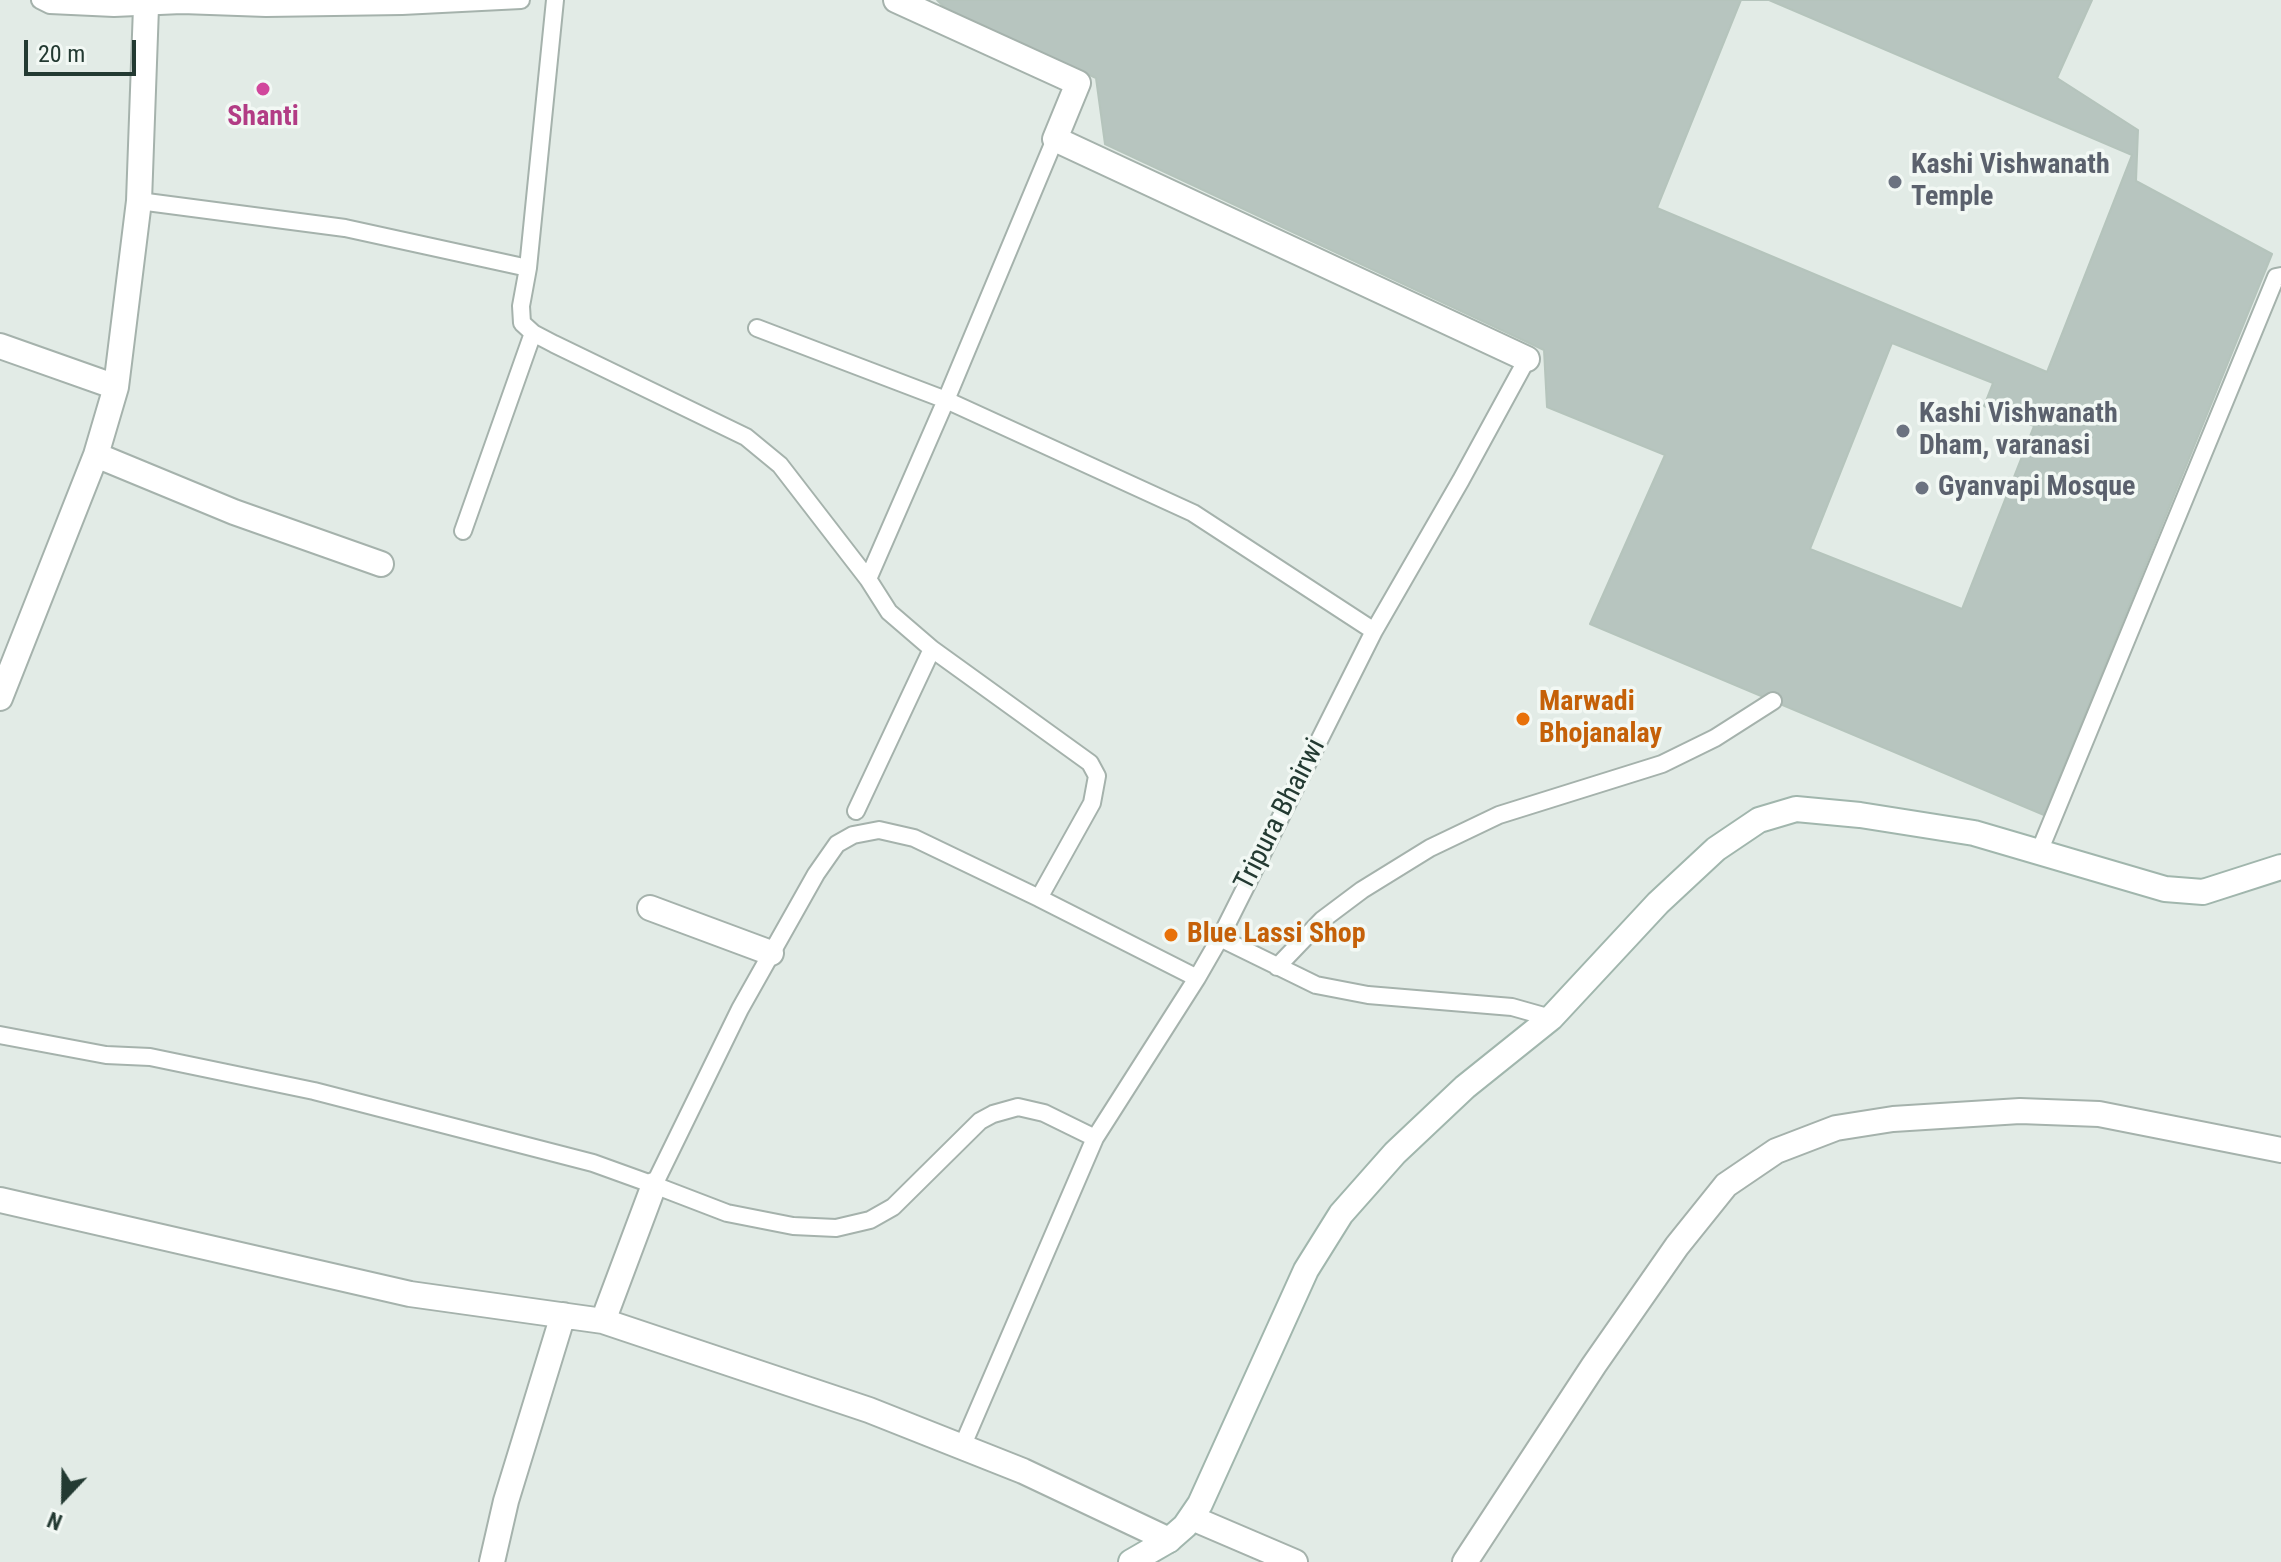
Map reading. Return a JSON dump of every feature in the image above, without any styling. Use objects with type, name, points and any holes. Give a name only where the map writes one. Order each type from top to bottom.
[{"type":"street","points":[[896,0],[1078,83],[1055,139],[1527,359]]},
{"type":"street","points":[[0,698],[96,455],[116,387],[139,201],[146,7]]},
{"type":"street","points":[[0,346],[116,387]]},
{"type":"street","points":[[96,455],[234,512],[381,564]]},
{"type":"street","points":[[1131,1562],[1169,1540],[1192,1518],[1209,1489],[1306,1270],[1341,1214],[1395,1153],[1465,1087],[1551,1018],[1658,903],[1716,849],[1759,820],[1796,809],[1860,815],[1974,833],[2165,889],[2203,892],[2281,867]]},
{"type":"street","points":[[650,908],[771,953]]},
{"type":"street","points":[[1465,1562],[1594,1365],[1677,1246],[1726,1185],[1776,1151],[1836,1128],[1893,1119],[2020,1111],[2099,1114],[2281,1150]]},
{"type":"street","points":[[603,1321],[654,1185]]},
{"type":"street","points":[[0,1200],[410,1294],[603,1321],[869,1410],[1023,1471],[1169,1540]]},
{"type":"street","points":[[492,1562],[506,1501],[563,1315]]},
{"type":"street","points":[[1192,1518],[1295,1562]]},
{"type":"lane","points":[[40,0],[50,5],[114,8],[402,6],[521,0]]},
{"type":"lane","points":[[555,0],[528,268],[521,306],[522,323],[533,333],[746,437],[780,465],[868,579],[889,612],[932,649],[1090,763],[1097,776],[1096,789],[1084,821],[1039,898]]},
{"type":"lane","points":[[868,579],[1055,139]]},
{"type":"lane","points":[[139,201],[345,228],[528,268]]},
{"type":"lane","points":[[2039,852],[2276,277],[2281,276]]},
{"type":"lane","points":[[757,328],[946,400],[1193,513],[1374,631]]},
{"type":"lane","points":[[463,531],[533,333]]},
{"type":"lane","name":"Tripura Bhairwi","points":[[962,1447],[1095,1138],[1220,938],[1374,631],[1527,359]]},
{"type":"lane","points":[[856,811],[932,649]]},
{"type":"lane","points":[[1277,967],[1322,920],[1362,890],[1430,848],[1499,815],[1662,764],[1715,738],[1773,701]]},
{"type":"lane","points":[[654,1185],[740,1009],[771,953],[816,874],[837,844],[853,835],[879,830],[914,838],[1197,978]]},
{"type":"lane","points":[[1220,938],[1316,985],[1368,995],[1512,1007],[1551,1018]]},
{"type":"lane","points":[[0,1035],[90,1053],[150,1057],[314,1091],[593,1163],[727,1213],[793,1226],[836,1228],[870,1220],[893,1207],[980,1121],[993,1114],[1018,1107],[1044,1113],[1095,1138]]},
{"type":"building","name":"Kashi Vishwanath Dham, varanasi","points":[[937,0],[2092,0],[2057,78],[2138,130],[2136,181],[2272,254],[2044,815],[1590,624],[1665,455],[1547,407],[1544,350],[1105,144],[1096,78],[945,8]]},
{"type":"building","name":"Kashi Vishwanath Temple","points":[[1741,0],[1769,0],[2132,155],[2047,372],[1657,208]]},
{"type":"building","name":"Gyanvapi Mosque","points":[[1892,343],[1993,383],[1984,406],[2034,426],[1962,609],[1810,549]]},
{"type":"place","name":"Shanti","points":[[263,89]]},
{"type":"place","name":"Kashi Vishwanath Temple","points":[[1895,182]]},
{"type":"place","name":"Kashi Vishwanath Dham, varanasi","points":[[1903,431]]},
{"type":"place","name":"Gyanvapi Mosque","points":[[1922,488]]},
{"type":"place","name":"Marwadi Bhojanalay","points":[[1523,719]]},
{"type":"place","name":"Blue Lassi Shop","points":[[1171,935]]}]
